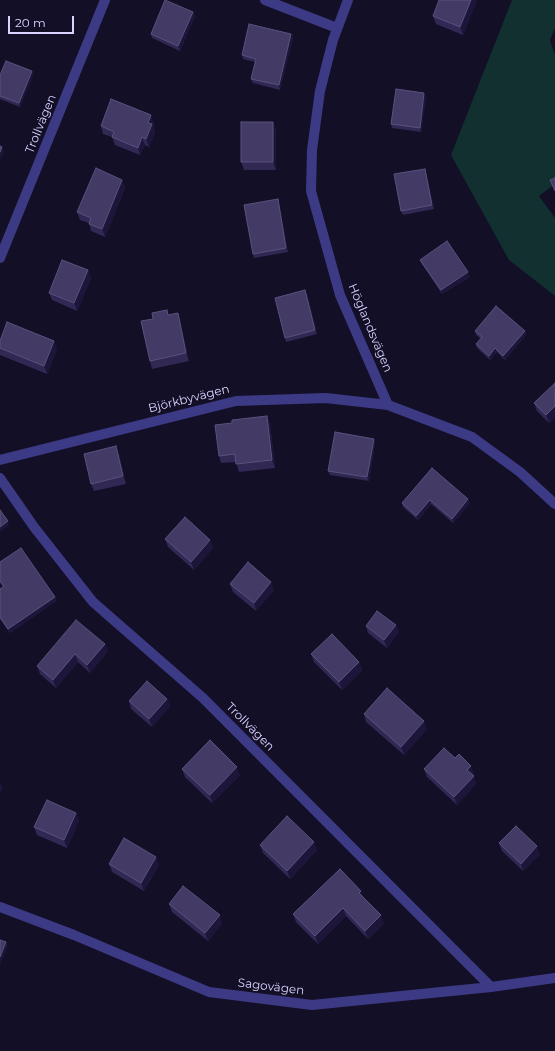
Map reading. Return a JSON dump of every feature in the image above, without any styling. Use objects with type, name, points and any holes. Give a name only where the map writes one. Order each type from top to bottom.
[{"type":"street","name":"Trollvägen","points":[[0,258],[105,0]]},
{"type":"street","points":[[265,0],[337,28]]},
{"type":"street","name":"Höglandsvägen","points":[[348,0],[337,28],[320,91],[312,150],[311,191],[340,295],[388,405]]},
{"type":"street","name":"Björkbyvägen","points":[[0,460],[236,401],[326,398],[388,405]]},
{"type":"street","points":[[388,405],[472,437],[520,472],[555,504]]},
{"type":"street","name":"Trollvägen","points":[[0,478],[34,527],[93,602],[203,698],[491,987]]},
{"type":"street","name":"Sagovägen","points":[[0,907],[74,935],[209,992],[312,1005],[491,987],[555,978]]},
{"type":"green space","points":[[512,0],[555,0],[555,28],[550,40],[555,55],[555,184],[539,196],[555,218],[555,296],[509,260],[451,155]]},
{"type":"building","points":[[165,0],[193,12],[178,46],[151,34]]},
{"type":"building","points":[[439,0],[471,0],[460,27],[433,16]]},
{"type":"building","points":[[249,24],[291,34],[279,85],[251,79],[256,59],[242,55]]},
{"type":"building","points":[[6,61],[32,71],[19,103],[0,96],[0,75]]},
{"type":"building","points":[[396,89],[424,93],[420,128],[391,124]]},
{"type":"building","points":[[111,99],[151,115],[148,123],[152,124],[146,139],[142,137],[138,148],[112,137],[114,132],[101,126]]},
{"type":"building","points":[[241,122],[273,122],[273,162],[241,162]]},
{"type":"building","points":[[96,168],[122,180],[102,229],[89,224],[91,218],[77,212]]},
{"type":"building","points":[[425,169],[432,205],[401,211],[394,174]]},
{"type":"building","points":[[555,178],[555,191],[550,180]]},
{"type":"building","points":[[278,199],[286,248],[253,254],[244,205]]},
{"type":"building","points":[[447,241],[468,272],[441,290],[420,260]]},
{"type":"building","points":[[62,260],[88,270],[74,303],[49,293]]},
{"type":"building","points":[[305,290],[315,330],[285,338],[275,298]]},
{"type":"building","points":[[496,306],[525,331],[503,356],[495,348],[489,356],[476,344],[482,337],[475,331]]},
{"type":"building","points":[[167,310],[168,315],[178,313],[186,353],[150,361],[141,321],[153,319],[152,313]]},
{"type":"building","points":[[7,322],[54,341],[44,366],[0,348],[0,341]]},
{"type":"building","points":[[555,383],[555,406],[546,415],[534,403]]},
{"type":"building","points":[[267,416],[272,460],[236,464],[235,454],[219,456],[215,425],[232,423],[232,420]]},
{"type":"building","points":[[335,432],[374,439],[367,477],[328,471]]},
{"type":"building","points":[[116,446],[123,476],[91,484],[84,454]]},
{"type":"building","points":[[432,468],[468,499],[452,519],[430,500],[416,516],[402,503]]},
{"type":"building","points":[[0,510],[8,521],[0,527]]},
{"type":"building","points":[[185,517],[210,540],[191,562],[165,539]]},
{"type":"building","points":[[21,548],[55,597],[8,629],[0,617],[0,589],[4,586],[0,581],[0,562]]},
{"type":"building","points":[[248,562],[271,582],[254,603],[230,584]]},
{"type":"building","points":[[377,611],[396,625],[384,640],[366,626]]},
{"type":"building","points":[[76,620],[105,644],[87,665],[75,654],[53,680],[37,666]]},
{"type":"building","points":[[332,634],[359,662],[339,682],[311,654]]},
{"type":"building","points":[[147,681],[167,699],[149,719],[129,701]]},
{"type":"building","points":[[387,688],[424,721],[401,747],[364,714]]},
{"type":"building","points":[[210,740],[237,767],[210,795],[182,769]]},
{"type":"building","points":[[444,748],[455,758],[459,754],[471,766],[467,770],[474,776],[454,797],[424,769]]},
{"type":"building","points":[[47,800],[76,813],[64,840],[34,827]]},
{"type":"building","points":[[287,816],[314,842],[287,871],[260,845]]},
{"type":"building","points":[[516,826],[537,846],[521,864],[499,843]]},
{"type":"building","points":[[124,838],[156,857],[141,883],[109,864]]},
{"type":"building","points":[[340,869],[361,891],[359,893],[381,915],[365,931],[343,908],[315,936],[293,914]]},
{"type":"building","points":[[183,886],[220,915],[205,933],[169,904]]},
{"type":"building","points":[[0,940],[6,942],[0,957]]}]
